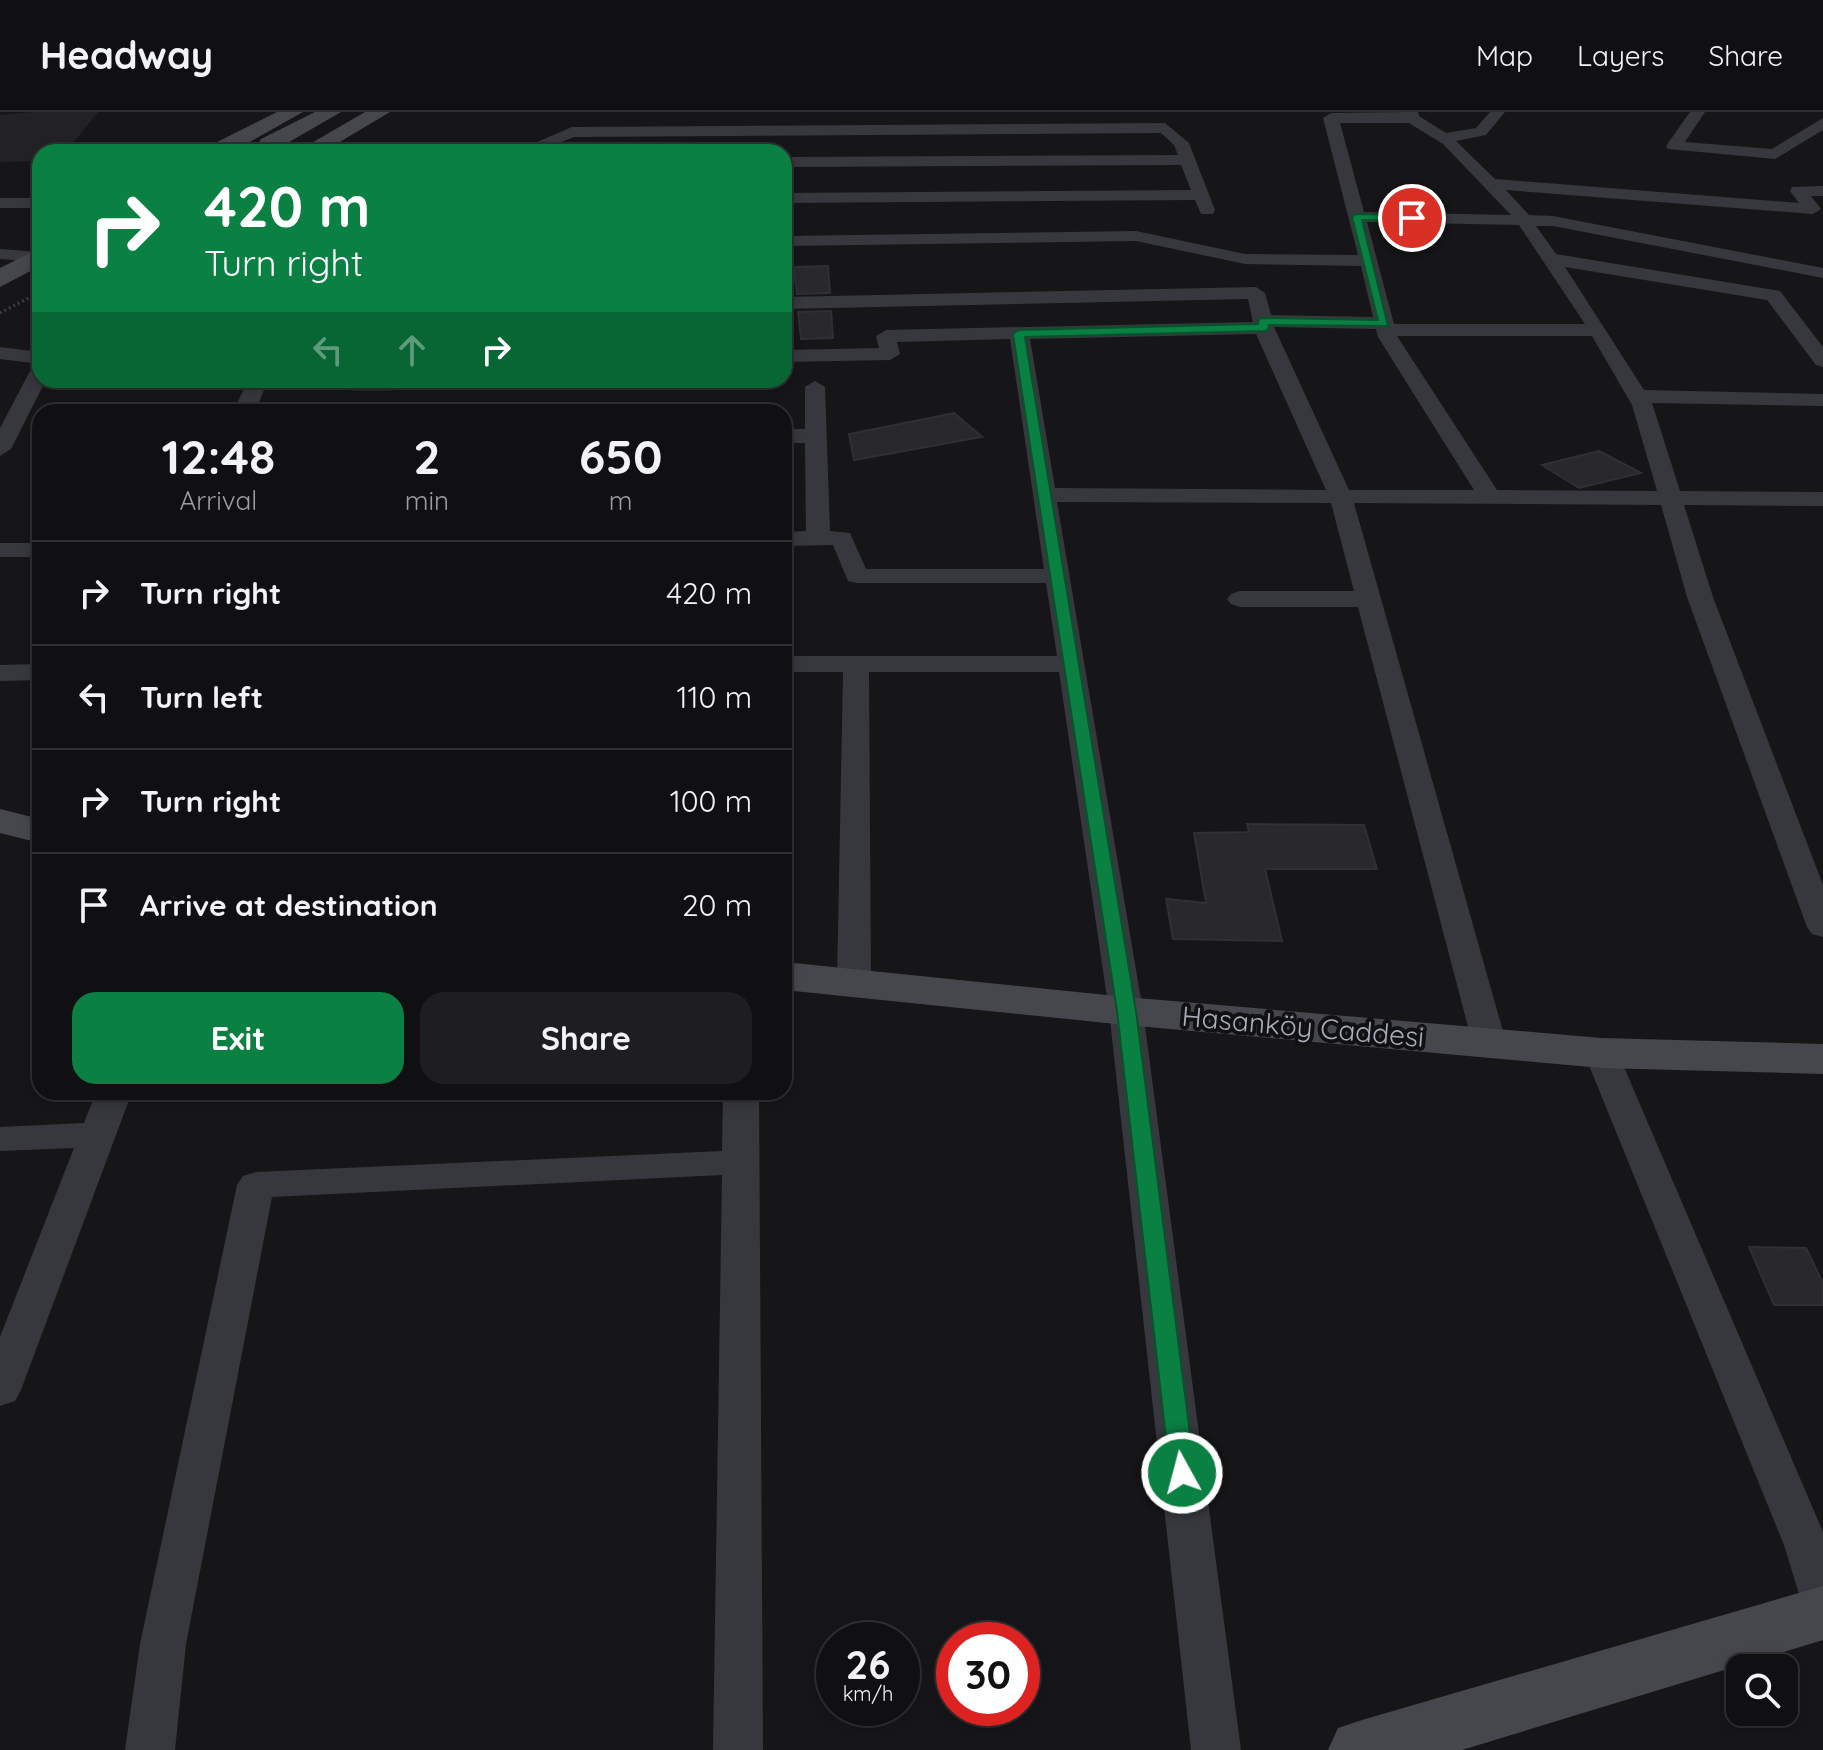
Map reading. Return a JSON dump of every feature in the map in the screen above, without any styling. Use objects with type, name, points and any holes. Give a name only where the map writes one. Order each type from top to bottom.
[{"type":"main road","points":[[231,144],[293,112]]},
{"type":"main road","points":[[269,144],[331,112]]},
{"type":"main road","points":[[294,144],[354,112]]},
{"type":"main road","points":[[322,144],[380,112]]},
{"type":"main road","points":[[0,821],[32,829]]},
{"type":"main road","name":"Hasanköy Caddesi","points":[[792,977],[1126,1011],[1601,1053],[1823,1059]]},
{"type":"main road","points":[[1362,1750],[1823,1613]]},
{"type":"street","points":[[888,130],[897,112]]},
{"type":"street","points":[[1444,138],[1481,132],[1498,112]]},
{"type":"street","points":[[1698,112],[1674,146],[1775,154],[1823,123]]},
{"type":"street","points":[[1490,497],[1388,337],[1331,118],[1411,115],[1444,138],[1524,220],[1598,330],[1638,396],[1700,597],[1823,927]]},
{"type":"street","points":[[542,144],[572,132],[1165,128],[1181,143],[1204,202],[792,198]]},
{"type":"street","points":[[666,144],[668,131]]},
{"type":"street","points":[[792,162],[1187,160]]},
{"type":"street","points":[[1491,184],[1813,209],[1798,191],[1823,191]]},
{"type":"street","points":[[0,203],[32,203]]},
{"type":"street","points":[[1356,217],[1553,221],[1823,273]]},
{"type":"street","points":[[792,241],[1136,236],[1245,259],[1368,261]]},
{"type":"street","points":[[0,254],[23,282]]},
{"type":"street","points":[[1551,259],[1773,295],[1823,361]]},
{"type":"street","points":[[792,303],[1256,293],[1263,324],[1341,497],[1489,1042]]},
{"type":"street","points":[[792,356],[890,354],[886,336],[1263,324],[1598,330]]},
{"type":"street","points":[[1019,334],[1126,1011],[1216,1750]]},
{"type":"street","points":[[0,353],[32,357]]},
{"type":"street","points":[[0,449],[32,387]]},
{"type":"street","points":[[815,387],[818,539]]},
{"type":"street","points":[[402,388],[435,388]]},
{"type":"street","points":[[1638,396],[1823,400]]},
{"type":"street","points":[[792,436],[816,436]]},
{"type":"street","points":[[1043,495],[1823,499]]},
{"type":"street","points":[[792,539],[842,538],[857,576],[1056,576]]},
{"type":"street","points":[[0,550],[32,550]]},
{"type":"street","points":[[1240,599],[1368,599]]},
{"type":"street","points":[[792,664],[1072,664]]},
{"type":"street","points":[[854,983],[856,664]]},
{"type":"street","points":[[0,673],[32,672]]},
{"type":"street","points":[[1601,1053],[1806,1545],[1823,1606]]},
{"type":"street","points":[[0,1390],[111,1100]]},
{"type":"street","points":[[738,1750],[741,1100]]},
{"type":"street","points":[[0,1139],[96,1135]]},
{"type":"street","points":[[150,1750],[163,1644],[256,1185],[743,1162]]},
{"type":"shaded area","points":[[98,112],[72,144],[32,144],[32,161],[0,162],[0,115]]},
{"type":"building","points":[[828,266],[830,293],[797,294],[794,267]]},
{"type":"building","points":[[831,311],[833,338],[801,339],[798,312]]},
{"type":"building","points":[[954,413],[982,437],[854,460],[849,434]]},
{"type":"building","points":[[1599,451],[1641,473],[1579,488],[1542,465]]},
{"type":"building","points":[[1247,824],[1364,825],[1377,869],[1265,869],[1282,941],[1173,939],[1166,899],[1206,903],[1194,833],[1249,832]]},
{"type":"building","points":[[1749,1247],[1806,1248],[1823,1283],[1823,1305],[1774,1305]]},
{"type":"route","points":[[1182,1473],[1126,1011],[1019,334],[1264,328],[1263,321],[1384,323],[1356,217],[1412,218]]}]
